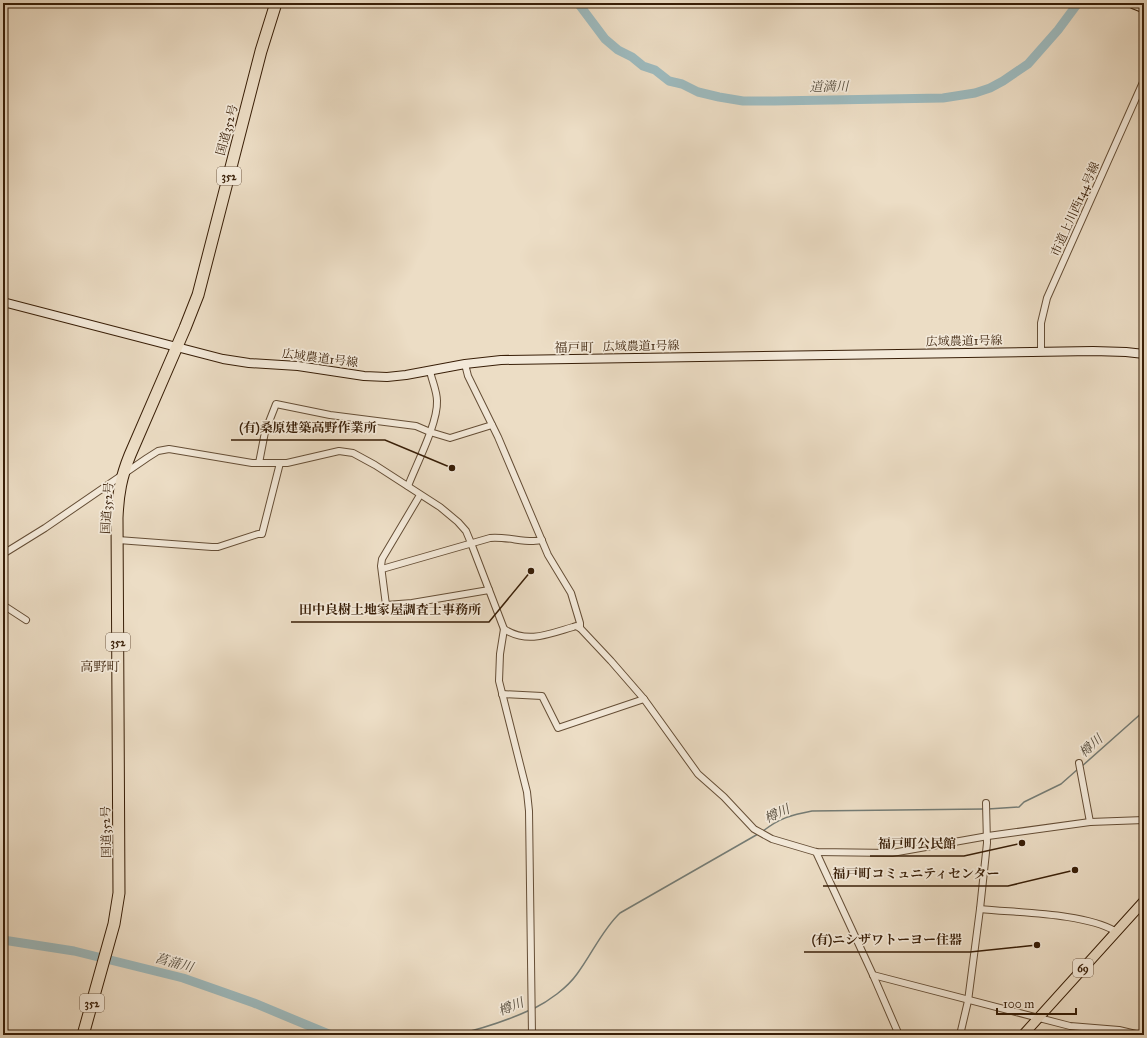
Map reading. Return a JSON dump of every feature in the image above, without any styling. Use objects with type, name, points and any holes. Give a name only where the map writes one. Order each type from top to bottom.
[{"type":"highway","name":"国道352号","points":[[83,1035],[108,948],[117,907],[120,875],[118,500],[122,475],[198,295],[261,51],[276,3]]},
{"type":"highway","points":[[1134,3],[1144,7]]},
{"type":"main road","name":"69","points":[[1023,1035],[1144,901]]},
{"type":"street","name":"市道上川西144号線","points":[[1041,352],[1041,323],[1047,298],[1144,80]]},
{"type":"street","name":"広域農道1号線","points":[[3,302],[240,362],[298,366],[364,376],[400,376],[465,364],[501,360],[1116,351],[1144,354]]},
{"type":"street","points":[[465,364],[468,376],[492,425],[548,554],[571,593],[580,623],[580,628]]},
{"type":"street","points":[[408,486],[430,432],[435,415],[437,403],[430,371]]},
{"type":"street","points":[[260,463],[265,432],[270,420],[271,412],[276,404],[330,414],[416,426],[446,438],[455,438],[492,425]]},
{"type":"street","points":[[3,554],[45,528],[147,458],[164,450],[185,451],[260,463],[296,462],[339,451],[348,452],[362,458],[408,486],[440,507],[458,522],[466,531],[504,629],[500,654],[499,681],[528,792],[532,1035]]},
{"type":"street","points":[[118,540],[212,548],[262,534],[280,463]]},
{"type":"street","points":[[420,495],[382,559],[386,605],[412,603],[489,590]]},
{"type":"street","points":[[382,569],[490,538],[500,537],[536,542],[542,540]]},
{"type":"street","points":[[3,605],[26,620]]},
{"type":"street","points":[[504,629],[512,635],[528,638],[576,626],[580,628],[644,699],[698,774],[724,797],[754,829],[764,835],[791,845],[816,852],[892,853],[988,836],[1090,822],[1144,820]]},
{"type":"street","points":[[502,694],[542,696],[558,728],[644,699]]},
{"type":"street","points":[[1079,765],[1090,822]]},
{"type":"street","points":[[960,1035],[968,1001],[980,909],[988,836],[986,803]]},
{"type":"street","points":[[816,852],[873,975],[898,1035]]},
{"type":"street","points":[[980,909],[1069,918],[1106,926],[1115,932]]},
{"type":"street","points":[[873,975],[1038,1019],[1079,1028],[1124,1030],[1140,1035]]},
{"type":"waterway","name":"道満川","points":[[578,3],[605,39],[618,50],[632,57],[643,66],[655,70],[669,81],[682,84],[698,92],[743,101],[943,98],[975,93],[990,88],[1003,81],[1028,64],[1058,30],[1078,3]]},
{"type":"waterway","name":"樽川","points":[[1081,767],[1144,711]]},
{"type":"waterway","name":"樽川","points":[[988,809],[1019,807],[1024,802],[1061,784],[1078,769]]},
{"type":"waterway","name":"樽川","points":[[763,831],[786,818],[812,811],[984,809]]},
{"type":"waterway","name":"樽川","points":[[533,1009],[557,994],[573,979],[602,934],[620,913],[758,834]]},
{"type":"waterway","name":"菖蒲川","points":[[3,940],[74,951],[183,978],[254,1003],[331,1035]]},
{"type":"waterway","name":"樽川","points":[[455,1035],[512,1018],[530,1010]]},
{"type":"place","name":"(有)桑原建築高野作業所","points":[[452,468]]},
{"type":"place","name":"田中良樹土地家屋調査士事務所","points":[[531,571]]},
{"type":"place","name":"福戸町公民館","points":[[1022,843]]},
{"type":"place","name":"福戸町コミュニティセンター","points":[[1075,870]]},
{"type":"place","name":"(有)ニシザワトーヨー住器","points":[[1037,945]]},
{"type":"district","name":"福戸町","points":[[574,348]]},
{"type":"district","name":"高野町","points":[[100,667]]}]
